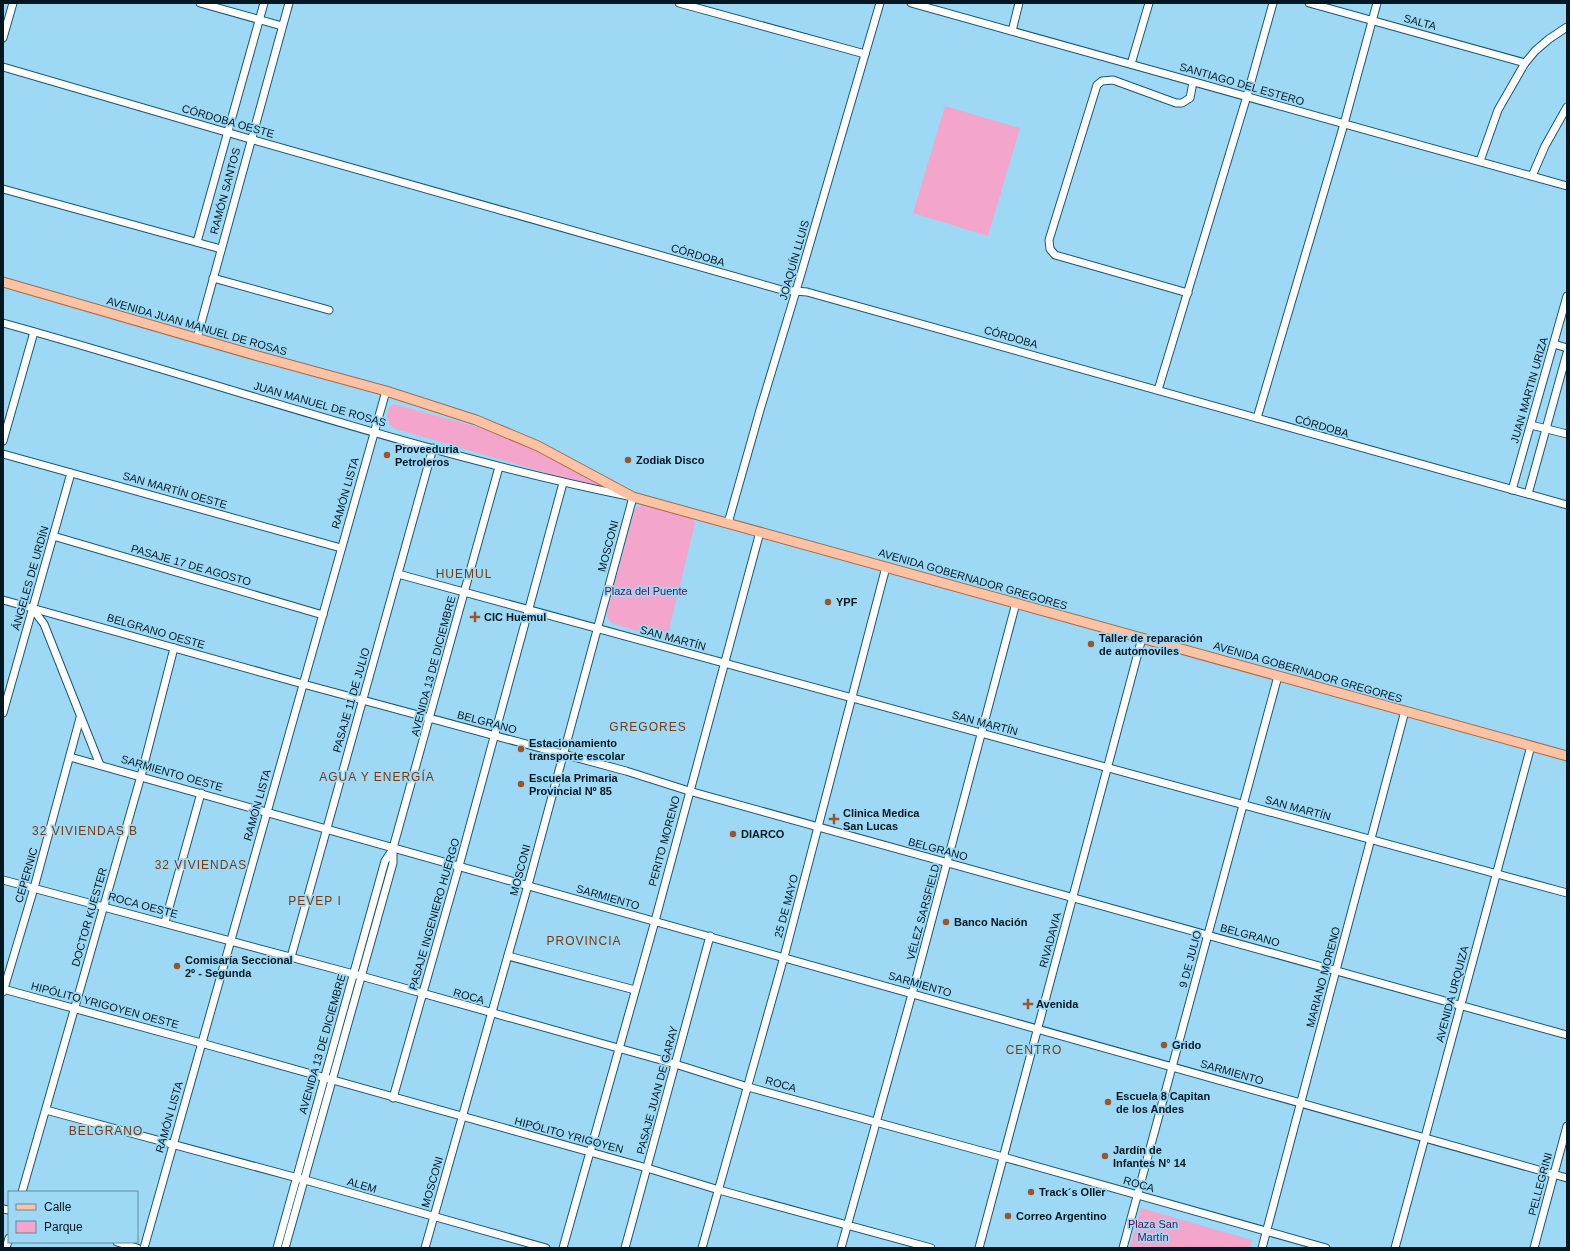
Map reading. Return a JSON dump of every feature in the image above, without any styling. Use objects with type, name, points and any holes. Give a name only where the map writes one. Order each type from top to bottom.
[{"type":"main road","name":"AVENIDA JUAN MANUEL DE ROSAS","points":[[3,282],[386,392]]},
{"type":"main road","name":"AVENIDA GOBERNADOR GREGORES","points":[[386,392],[476,420],[507,432],[562,458],[632,497],[1567,756]]},
{"type":"street","points":[[3,38],[13,3]]},
{"type":"street","points":[[200,3],[282,26]]},
{"type":"street","name":"RAMÓN SANTOS","points":[[197,242],[264,3]]},
{"type":"street","name":"RAMÓN SANTOS","points":[[197,338],[250,139],[289,3]]},
{"type":"street","points":[[679,3],[865,54]]},
{"type":"street","name":"JOAQUÍN LLUIS","points":[[728,523],[880,3]]},
{"type":"street","name":"SANTIAGO DEL ESTERO","points":[[911,3],[1567,186]]},
{"type":"street","points":[[1012,31],[1019,3]]},
{"type":"street","points":[[1131,64],[1149,3]]},
{"type":"street","points":[[1158,390],[1247,96],[1273,3]]},
{"type":"street","name":"SALTA","points":[[1309,3],[1525,63]]},
{"type":"street","points":[[1257,418],[1344,124],[1377,3]]},
{"type":"street","points":[[1480,161],[1498,110],[1525,63],[1549,39],[1567,27]]},
{"type":"street","name":"CÓRDOBA OESTE","points":[[3,67],[228,133],[448,195]]},
{"type":"street","points":[[1188,293],[1055,255],[1050,249],[1049,240],[1097,85],[1102,81],[1113,80],[1176,103],[1182,103],[1190,98],[1193,82]]},
{"type":"street","points":[[1532,176],[1545,146],[1567,106]]},
{"type":"street","points":[[3,189],[221,249]]},
{"type":"street","name":"CÓRDOBA","points":[[448,195],[782,290],[807,292],[1567,505]]},
{"type":"street","points":[[213,278],[329,310]]},
{"type":"street","name":"JUAN MARTIN URIZA","points":[[1512,490],[1567,296]]},
{"type":"street","name":"JUAN MANUEL DE ROSAS","points":[[3,323],[374,432],[499,467],[563,483],[632,497]]},
{"type":"street","points":[[3,441],[34,332]]},
{"type":"street","points":[[1554,344],[1567,348]]},
{"type":"street","points":[[1528,494],[1567,354]]},
{"type":"street","name":"RAMÓN LISTA","points":[[144,1248],[386,392]]},
{"type":"street","points":[[1531,425],[1567,434]]},
{"type":"street","name":"PASAJE 11 DE JULIO","points":[[291,957],[433,448]]},
{"type":"street","name":"SAN MARTÍN OESTE","points":[[3,454],[341,548]]},
{"type":"street","name":"AVENIDA 13 DE DICIEMBRE","points":[[285,1248],[333,1080],[385,862],[393,848],[499,467]]},
{"type":"street","name":"ÁNGELES DE URDÍN","points":[[3,712],[71,473]]},
{"type":"street","name":"PASAJE INGENIERO HUERGO","points":[[393,1098],[530,610],[563,483]]},
{"type":"street","name":"MOSCONI","points":[[425,1248],[528,885],[632,497]]},
{"type":"street","name":"PERITO MORENO","points":[[563,1248],[655,921],[760,532]]},
{"type":"street","name":"PASAJE 17 DE AGOSTO","points":[[54,536],[322,615]]},
{"type":"street","name":"25 DE MAYO","points":[[702,1248],[784,958],[886,567]]},
{"type":"street","name":"SAN MARTÍN","points":[[398,574],[1567,893]]},
{"type":"street","name":"BELGRANO OESTE","points":[[3,600],[303,684]]},
{"type":"street","name":"VÉLEZ SARSFIELD","points":[[841,1248],[912,994],[1016,603]]},
{"type":"street","points":[[32,608],[44,624],[80,718],[100,765]]},
{"type":"street","name":"RIVADAVIA","points":[[979,1248],[1142,638]]},
{"type":"street","name":"DOCTOR KUESTER","points":[[22,1191],[141,776],[174,648]]},
{"type":"street","name":"9 DE JULIO","points":[[1123,1248],[1278,676]]},
{"type":"street","name":"BELGRANO","points":[[303,684],[626,771],[689,791],[1567,1035]]},
{"type":"street","name":"MARIANO MORENO","points":[[1262,1248],[1405,711]]},
{"type":"street","name":"CEPERNIC","points":[[3,990],[34,888],[80,718]]},
{"type":"street","name":"AVENIDA URQUIZA","points":[[1395,1248],[1531,746]]},
{"type":"street","name":"SARMIENTO OESTE","points":[[70,757],[267,812]]},
{"type":"street","points":[[165,922],[202,793]]},
{"type":"street","name":"SARMIENTO","points":[[267,812],[1567,1178]]},
{"type":"street","name":"ROCA OESTE","points":[[3,880],[165,922],[230,941]]},
{"type":"street","name":"PASAJE JUAN DE GARAY","points":[[625,1248],[710,936]]},
{"type":"street","name":"ROCA","points":[[230,941],[675,1064],[876,1123],[1003,1157],[1326,1248]]},
{"type":"street","points":[[508,956],[635,990]]},
{"type":"street","name":"AVENIDA 13 DE DICIEMBRE","points":[[277,1248],[325,1078],[357,975]]},
{"type":"street","name":"HIPÓLITO YRIGOYEN OESTE","points":[[3,990],[75,1008],[201,1043]]},
{"type":"street","name":"HIPÓLITO YRIGOYEN","points":[[201,1043],[647,1168],[847,1226],[931,1248]]},
{"type":"street","name":"ALEM","points":[[46,1110],[305,1180],[546,1248]]},
{"type":"street","name":"PELLEGRINI","points":[[1534,1248],[1567,1126]]},
{"type":"street","points":[[120,1243],[137,1248]]},
{"type":"green space","points":[[945,106],[1020,128],[988,236],[913,213]]},
{"type":"green space","points":[[394,404],[492,431],[524,444],[603,484],[604,488],[598,488],[396,429],[390,425],[387,417],[389,407]]},
{"type":"green space","name":"Plaza del Puente","points":[[642,505],[688,517],[695,523],[668,634],[666,637],[661,638],[611,623],[607,618],[607,612],[634,511],[637,507]]},
{"type":"green space","name":"Plaza San Martín","points":[[1141,1208],[1252,1240],[1250,1248],[1130,1248]]},
{"type":"place","name":"Proveeduria Petroleros","points":[[387,455]]},
{"type":"place","name":"Zodiak Disco","points":[[628,460]]},
{"type":"place","name":"YPF","points":[[828,602]]},
{"type":"place","name":"CIC Huemul","points":[[475,617]]},
{"type":"place","name":"Taller de reparación de automoviles","points":[[1091,644]]},
{"type":"place","name":"Estacionamiento transporte escolar","points":[[521,749]]},
{"type":"place","name":"Escuela Primaria Provincial Nº 85","points":[[521,784]]},
{"type":"place","name":"Clinica Medica San Lucas","points":[[834,819]]},
{"type":"place","name":"DIARCO","points":[[733,834]]},
{"type":"place","name":"Banco Nación","points":[[946,922]]},
{"type":"place","name":"Comisaría Seccional 2º - Segunda","points":[[177,966]]},
{"type":"place","name":"Avenida","points":[[1028,1004]]},
{"type":"place","name":"Grido","points":[[1164,1045]]},
{"type":"place","name":"Escuela 8 Capitan de los Andes","points":[[1108,1102]]},
{"type":"place","name":"Jardín de Infantes N° 14","points":[[1105,1156]]},
{"type":"place","name":"Track´s Oller","points":[[1031,1192]]},
{"type":"place","name":"Correo Argentino","points":[[1008,1216]]},
{"type":"district","name":"HUEMUL","points":[[464,574]]},
{"type":"district","name":"GREGORES","points":[[648,727]]},
{"type":"district","name":"AGUA Y ENERGÍA","points":[[377,777]]},
{"type":"district","name":"32 VIVIENDAS B","points":[[85,831]]},
{"type":"district","name":"32 VIVIENDAS","points":[[201,865]]},
{"type":"district","name":"PEVEP I","points":[[315,901]]},
{"type":"district","name":"PROVINCIA","points":[[584,941]]},
{"type":"district","name":"CENTRO","points":[[1034,1050]]},
{"type":"district","name":"BELGRANO","points":[[106,1131]]}]
